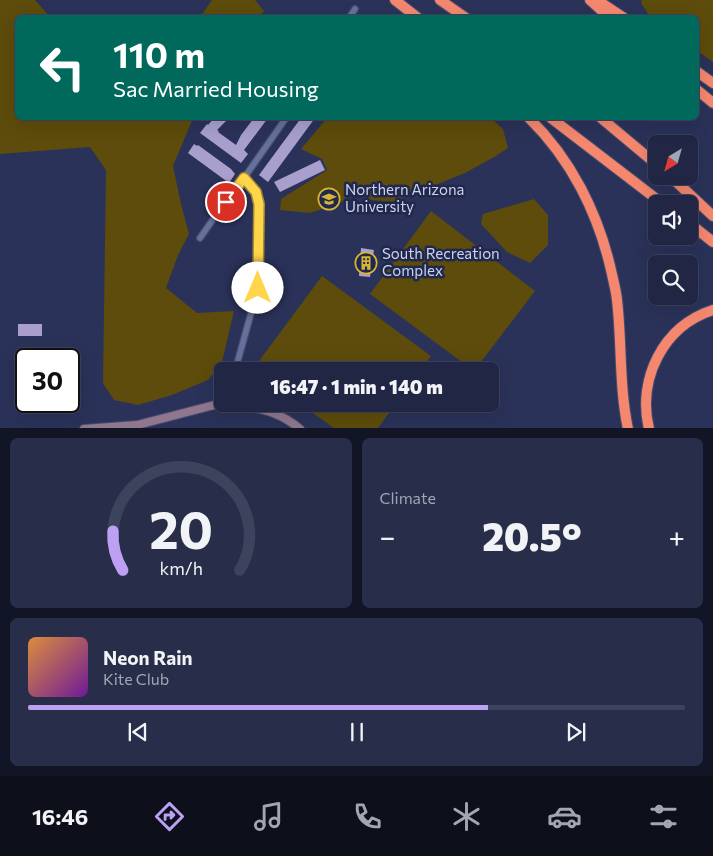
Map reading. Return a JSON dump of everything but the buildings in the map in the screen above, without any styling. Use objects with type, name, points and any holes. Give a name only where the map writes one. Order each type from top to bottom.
[{"type":"highway","points":[[395,0],[414,15]]},
{"type":"highway","points":[[440,0],[462,15]]},
{"type":"highway","points":[[590,0],[607,15]]},
{"type":"highway","points":[[597,0],[620,15]]},
{"type":"highway","points":[[699,73],[713,83]]},
{"type":"highway","points":[[699,92],[713,104]]},
{"type":"highway","points":[[531,120],[550,140],[574,175],[589,204],[603,239],[617,298],[622,394],[628,428]]},
{"type":"highway","points":[[554,120],[651,195]]},
{"type":"highway","points":[[603,120],[648,157]]},
{"type":"highway","points":[[680,185],[713,216]]},
{"type":"highway","points":[[698,230],[713,242]]},
{"type":"highway","points":[[649,428],[646,393],[652,370],[660,353],[674,334],[684,325],[695,317],[713,310]]},
{"type":"street","points":[[351,15],[354,9]]},
{"type":"street","points":[[200,238],[285,120]]},
{"type":"street","points":[[237,362],[258,288],[259,204],[256,192],[244,178]]},
{"type":"street","points":[[84,428],[137,425],[214,405]]},
{"type":"street","points":[[272,412],[291,421],[300,428]]},
{"type":"shaded area","points":[[0,0],[35,0],[48,15],[15,15],[15,120],[192,120],[173,166],[189,234],[178,255],[166,288],[197,313],[234,311],[222,362],[214,362],[214,372],[208,380],[172,395],[138,405],[114,400],[103,383],[106,170],[90,147],[0,154]]},
{"type":"shaded area","points":[[212,0],[255,0],[264,11],[261,15],[201,15]]},
{"type":"shaded area","points":[[642,0],[713,0],[713,62],[699,52],[699,15],[649,15],[641,3]]},
{"type":"shaded area","points":[[325,120],[493,120],[503,129],[508,148],[465,173],[393,202],[371,200],[355,187],[342,202],[310,213],[280,210],[281,199],[327,170],[322,159],[301,149]]},
{"type":"shaded area","points":[[534,199],[548,215],[548,245],[530,263],[507,252],[481,224],[483,214]]},
{"type":"shaded area","points":[[431,211],[535,291],[481,362],[462,362],[370,294]]},
{"type":"shaded area","points":[[322,276],[431,356],[427,362],[258,362]]},
{"type":"shaded area","points":[[311,412],[390,412],[378,428],[334,428]]},
{"type":"place","name":"Northern Arizona University","points":[[329,199]]},
{"type":"place","name":"South Recreation Complex","points":[[366,263]]},
{"type":"route","points":[[226,202],[244,178],[256,192],[259,204],[258,288]]}]
